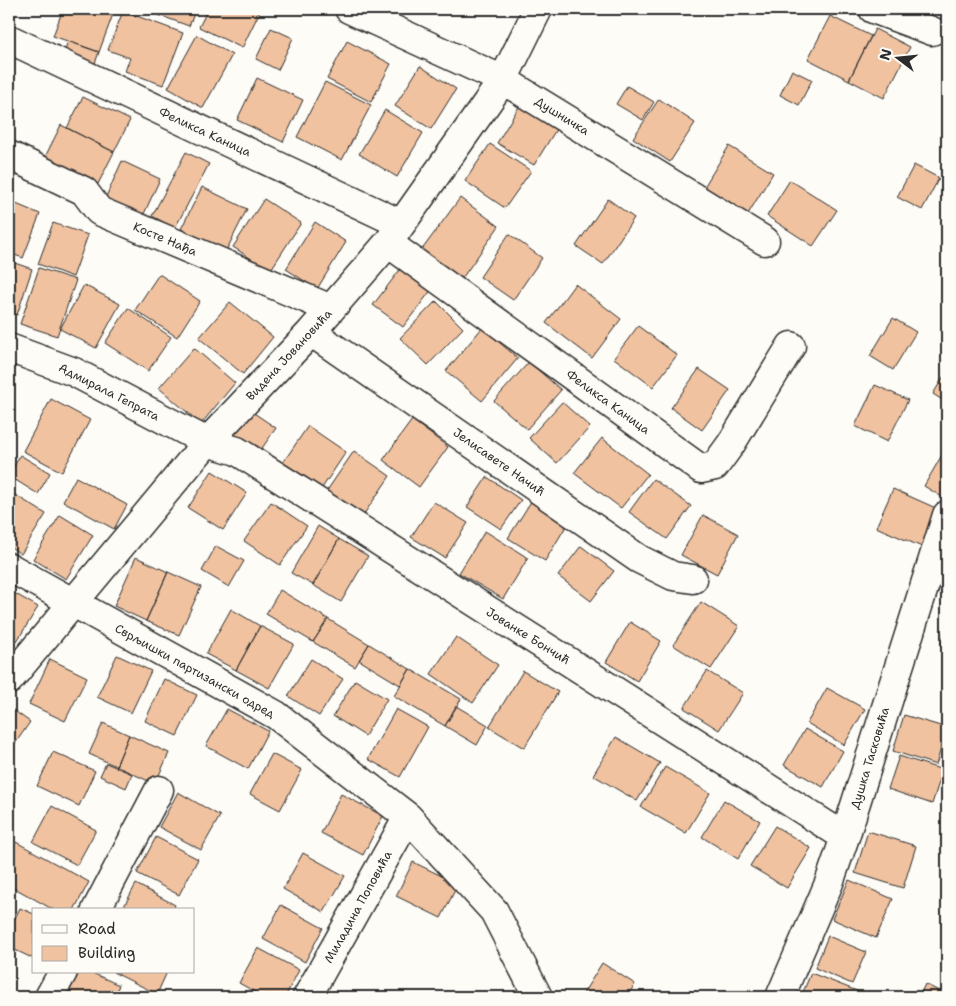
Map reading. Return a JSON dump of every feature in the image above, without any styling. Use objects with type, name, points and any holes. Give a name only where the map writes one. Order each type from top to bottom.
[{"type":"street","name":"Душничка","points":[[349,9],[502,80],[765,242]]},
{"type":"street","name":"Видена Јовановића","points":[[9,680],[207,442],[332,309],[395,234],[502,80],[538,9]]},
{"type":"street","points":[[873,9],[932,31]]},
{"type":"street","name":"Феликса Каница","points":[[9,39],[395,234],[701,470],[715,466],[791,346]]},
{"type":"street","name":"Косте Нађа","points":[[9,155],[84,191],[99,211],[332,309]]},
{"type":"street","name":"Јелисавете Начић","points":[[311,332],[639,559],[673,576],[693,579]]},
{"type":"street","name":"Адмирала Гепрата","points":[[9,348],[74,372],[207,442]]},
{"type":"street","name":"Јованке Бончић","points":[[207,442],[237,451],[845,837]]},
{"type":"street","name":"Душка Тасковића","points":[[780,997],[828,883],[845,837],[947,515]]},
{"type":"street","name":"Сврљишки партизански одред","points":[[9,567],[276,715],[408,817],[494,911],[538,997]]},
{"type":"street","points":[[97,908],[159,790]]},
{"type":"street","name":"Миладина Поповића","points":[[307,997],[408,817]]},
{"type":"street","points":[[49,997],[62,974]]},
{"type":"building","points":[[63,9],[115,9],[99,52],[53,36]]},
{"type":"building","points":[[142,9],[196,9],[189,26]]},
{"type":"building","points":[[208,9],[261,9],[242,48],[199,27]]},
{"type":"building","points":[[123,11],[183,33],[163,85],[125,71],[130,58],[108,50]]},
{"type":"building","points":[[830,16],[871,36],[849,80],[808,59]]},
{"type":"building","points":[[271,28],[293,38],[278,70],[256,59]]},
{"type":"building","points":[[875,29],[910,47],[884,98],[849,80]]},
{"type":"building","points":[[197,35],[232,55],[203,108],[168,88]]},
{"type":"building","points":[[68,41],[99,52],[93,69],[62,58]]},
{"type":"building","points":[[347,41],[391,64],[371,102],[327,79]]},
{"type":"building","points":[[420,66],[456,89],[431,129],[395,106]]},
{"type":"building","points":[[792,70],[812,80],[799,105],[780,95]]},
{"type":"building","points":[[257,78],[303,100],[283,142],[237,120]]},
{"type":"building","points":[[325,82],[371,105],[342,160],[297,137]]},
{"type":"building","points":[[627,86],[654,102],[643,120],[616,104]]},
{"type":"building","points":[[83,97],[130,120],[114,152],[67,128]]},
{"type":"building","points":[[659,99],[695,123],[670,162],[633,138]]},
{"type":"building","points":[[520,105],[557,128],[534,165],[497,143]]},
{"type":"building","points":[[385,110],[423,133],[397,177],[359,154]]},
{"type":"building","points":[[61,125],[114,152],[98,184],[45,157]]},
{"type":"building","points":[[490,144],[531,171],[505,208],[465,181]]},
{"type":"building","points":[[729,146],[773,173],[748,214],[704,187]]},
{"type":"building","points":[[186,152],[209,164],[175,228],[152,216]]},
{"type":"building","points":[[122,161],[160,179],[143,216],[105,199]]},
{"type":"building","points":[[914,165],[939,178],[922,210],[897,197]]},
{"type":"building","points":[[790,180],[837,210],[813,246],[767,216]]},
{"type":"building","points":[[202,187],[247,209],[226,251],[181,229]]},
{"type":"building","points":[[460,198],[499,226],[458,284],[418,255]]},
{"type":"building","points":[[264,199],[301,223],[270,271],[233,247]]},
{"type":"building","points":[[608,199],[634,218],[603,264],[576,246]]},
{"type":"building","points":[[9,201],[40,214],[23,258],[9,253]]},
{"type":"building","points":[[315,222],[346,242],[317,289],[286,269]]},
{"type":"building","points":[[53,223],[88,235],[73,277],[38,264]]},
{"type":"building","points":[[509,234],[542,258],[513,300],[480,277]]},
{"type":"building","points":[[9,261],[32,269],[17,315],[9,312]]},
{"type":"building","points":[[402,267],[432,289],[403,327],[373,305]]},
{"type":"building","points":[[39,268],[76,280],[57,336],[20,324]]},
{"type":"building","points":[[159,274],[200,301],[177,337],[135,310]]},
{"type":"building","points":[[575,284],[621,319],[592,358],[546,323]]},
{"type":"building","points":[[84,285],[120,304],[96,348],[60,329]]},
{"type":"building","points":[[436,301],[463,328],[428,365],[400,338]]},
{"type":"building","points":[[230,302],[273,337],[243,374],[199,338]]},
{"type":"building","points":[[128,308],[171,337],[148,371],[105,343]]},
{"type":"building","points":[[893,318],[916,332],[893,370],[870,356]]},
{"type":"building","points":[[638,326],[677,355],[653,387],[614,358]]},
{"type":"building","points":[[482,328],[518,358],[482,401],[446,371]]},
{"type":"building","points":[[194,348],[235,383],[201,424],[159,388]]},
{"type":"building","points":[[529,362],[561,390],[527,429],[494,401]]},
{"type":"building","points":[[699,369],[730,390],[702,430],[671,408]]},
{"type":"building","points":[[947,371],[947,403],[933,394]]},
{"type":"building","points":[[875,385],[908,400],[887,442],[855,426]]},
{"type":"building","points":[[51,399],[90,420],[62,472],[23,451]]},
{"type":"building","points":[[562,402],[590,427],[557,463],[529,438]]},
{"type":"building","points":[[251,411],[276,428],[258,454],[233,437]]},
{"type":"building","points":[[412,420],[448,447],[419,487],[383,460]]},
{"type":"building","points":[[308,426],[346,452],[320,491],[282,464]]},
{"type":"building","points":[[602,438],[648,474],[621,508],[574,473]]},
{"type":"building","points":[[947,448],[947,500],[924,486]]},
{"type":"building","points":[[354,451],[390,476],[362,517],[326,492]]},
{"type":"building","points":[[20,455],[50,473],[38,494],[9,476]]},
{"type":"building","points":[[212,471],[247,493],[223,530],[188,508]]},
{"type":"building","points":[[76,477],[127,505],[114,529],[63,501]]},
{"type":"building","points":[[487,477],[521,500],[501,529],[467,507]]},
{"type":"building","points":[[653,479],[691,506],[667,539],[629,512]]},
{"type":"building","points":[[893,489],[938,509],[922,547],[876,527]]},
{"type":"building","points":[[12,493],[46,514],[21,554],[9,546],[9,497]]},
{"type":"building","points":[[532,500],[568,523],[545,561],[508,538]]},
{"type":"building","points":[[271,502],[307,526],[280,565],[244,541]]},
{"type":"building","points":[[434,502],[468,523],[445,558],[411,537]]},
{"type":"building","points":[[60,515],[93,535],[66,579],[33,559]]},
{"type":"building","points":[[703,515],[738,534],[717,574],[681,555]]},
{"type":"building","points":[[318,526],[339,539],[313,585],[291,573]]},
{"type":"building","points":[[485,531],[528,558],[503,599],[459,573]]},
{"type":"building","points":[[339,539],[368,556],[341,602],[313,585]]},
{"type":"building","points":[[216,546],[244,561],[229,587],[202,571]]},
{"type":"building","points":[[581,546],[614,571],[591,601],[558,576]]},
{"type":"building","points":[[136,557],[168,572],[146,621],[114,606]]},
{"type":"building","points":[[168,572],[201,587],[179,635],[146,621]]},
{"type":"building","points":[[9,590],[38,607],[17,641],[9,636]]},
{"type":"building","points":[[280,590],[328,619],[313,642],[266,614]]},
{"type":"building","points":[[701,602],[739,626],[711,669],[673,645]]},
{"type":"building","points":[[231,609],[260,626],[236,670],[206,654]]},
{"type":"building","points":[[328,619],[369,644],[355,667],[313,642]]},
{"type":"building","points":[[947,621],[947,648],[941,646]]},
{"type":"building","points":[[630,622],[661,641],[637,681],[606,662]]},
{"type":"building","points":[[260,626],[294,644],[269,688],[236,670]]},
{"type":"building","points":[[456,637],[498,665],[473,703],[431,674]]},
{"type":"building","points":[[369,644],[410,669],[400,685],[359,660]]},
{"type":"building","points":[[117,655],[151,671],[131,713],[97,697]]},
{"type":"building","points":[[50,659],[87,677],[65,721],[29,704]]},
{"type":"building","points":[[311,659],[343,679],[319,716],[288,696]]},
{"type":"building","points":[[410,669],[461,699],[445,726],[394,696]]},
{"type":"building","points":[[523,671],[558,692],[524,748],[489,727]]},
{"type":"building","points":[[707,671],[743,693],[719,730],[684,708]]},
{"type":"building","points":[[164,679],[197,695],[177,736],[145,721]]},
{"type":"building","points":[[355,680],[387,699],[365,736],[333,716]]},
{"type":"building","points":[[827,688],[865,709],[844,745],[807,723]]},
{"type":"building","points":[[456,706],[488,725],[477,745],[445,726]]},
{"type":"building","points":[[9,707],[30,722],[10,751],[9,750]]},
{"type":"building","points":[[227,709],[268,731],[248,769],[206,746]]},
{"type":"building","points":[[396,709],[428,727],[400,777],[368,759]]},
{"type":"building","points":[[904,715],[947,728],[936,765],[893,751]]},
{"type":"building","points":[[103,723],[129,735],[116,766],[89,754]]},
{"type":"building","points":[[805,729],[843,751],[823,787],[784,765]]},
{"type":"building","points":[[129,735],[169,753],[155,784],[116,766]]},
{"type":"building","points":[[616,737],[660,763],[637,801],[593,775]]},
{"type":"building","points":[[947,742],[947,766],[940,764]]},
{"type":"building","points":[[53,752],[95,771],[79,806],[37,786]]},
{"type":"building","points":[[272,754],[302,770],[280,810],[250,794]]},
{"type":"building","points":[[899,756],[943,770],[932,804],[888,789]]},
{"type":"building","points":[[106,763],[132,774],[126,788],[100,776]]},
{"type":"building","points":[[665,767],[710,793],[686,833],[641,807]]},
{"type":"building","points":[[178,792],[220,816],[201,850],[159,827]]},
{"type":"building","points":[[341,794],[383,816],[363,855],[321,833]]},
{"type":"building","points":[[724,800],[760,821],[738,859],[702,837]]},
{"type":"building","points":[[52,806],[96,830],[77,865],[33,842]]},
{"type":"building","points":[[775,826],[811,848],[787,888],[750,866]]},
{"type":"building","points":[[868,831],[916,846],[903,888],[855,873]]},
{"type":"building","points":[[156,837],[198,859],[179,895],[137,873]]},
{"type":"building","points":[[16,842],[89,882],[75,908],[50,908],[9,885],[9,855]]},
{"type":"building","points":[[303,853],[345,876],[324,912],[283,889]]},
{"type":"building","points":[[413,862],[458,884],[441,918],[396,896]]},
{"type":"building","points":[[849,880],[893,899],[876,938],[832,919]]},
{"type":"building","points":[[136,884],[175,905],[174,908],[123,908]]},
{"type":"building","points":[[281,905],[323,928],[305,962],[263,939]]},
{"type":"building","points":[[20,908],[32,913],[32,958],[9,947],[9,930]]},
{"type":"building","points":[[828,936],[866,952],[852,984],[815,968]]},
{"type":"building","points":[[258,948],[299,970],[285,997],[264,997],[239,983]]},
{"type":"building","points":[[602,963],[635,984],[627,997],[581,997]]},
{"type":"building","points":[[811,973],[872,997],[801,997]]},
{"type":"building","points":[[74,974],[94,974],[119,985],[114,997],[64,997]]},
{"type":"building","points":[[117,974],[166,974],[157,994]]},
{"type":"building","points":[[925,984],[947,995],[947,997],[919,997]]}]
